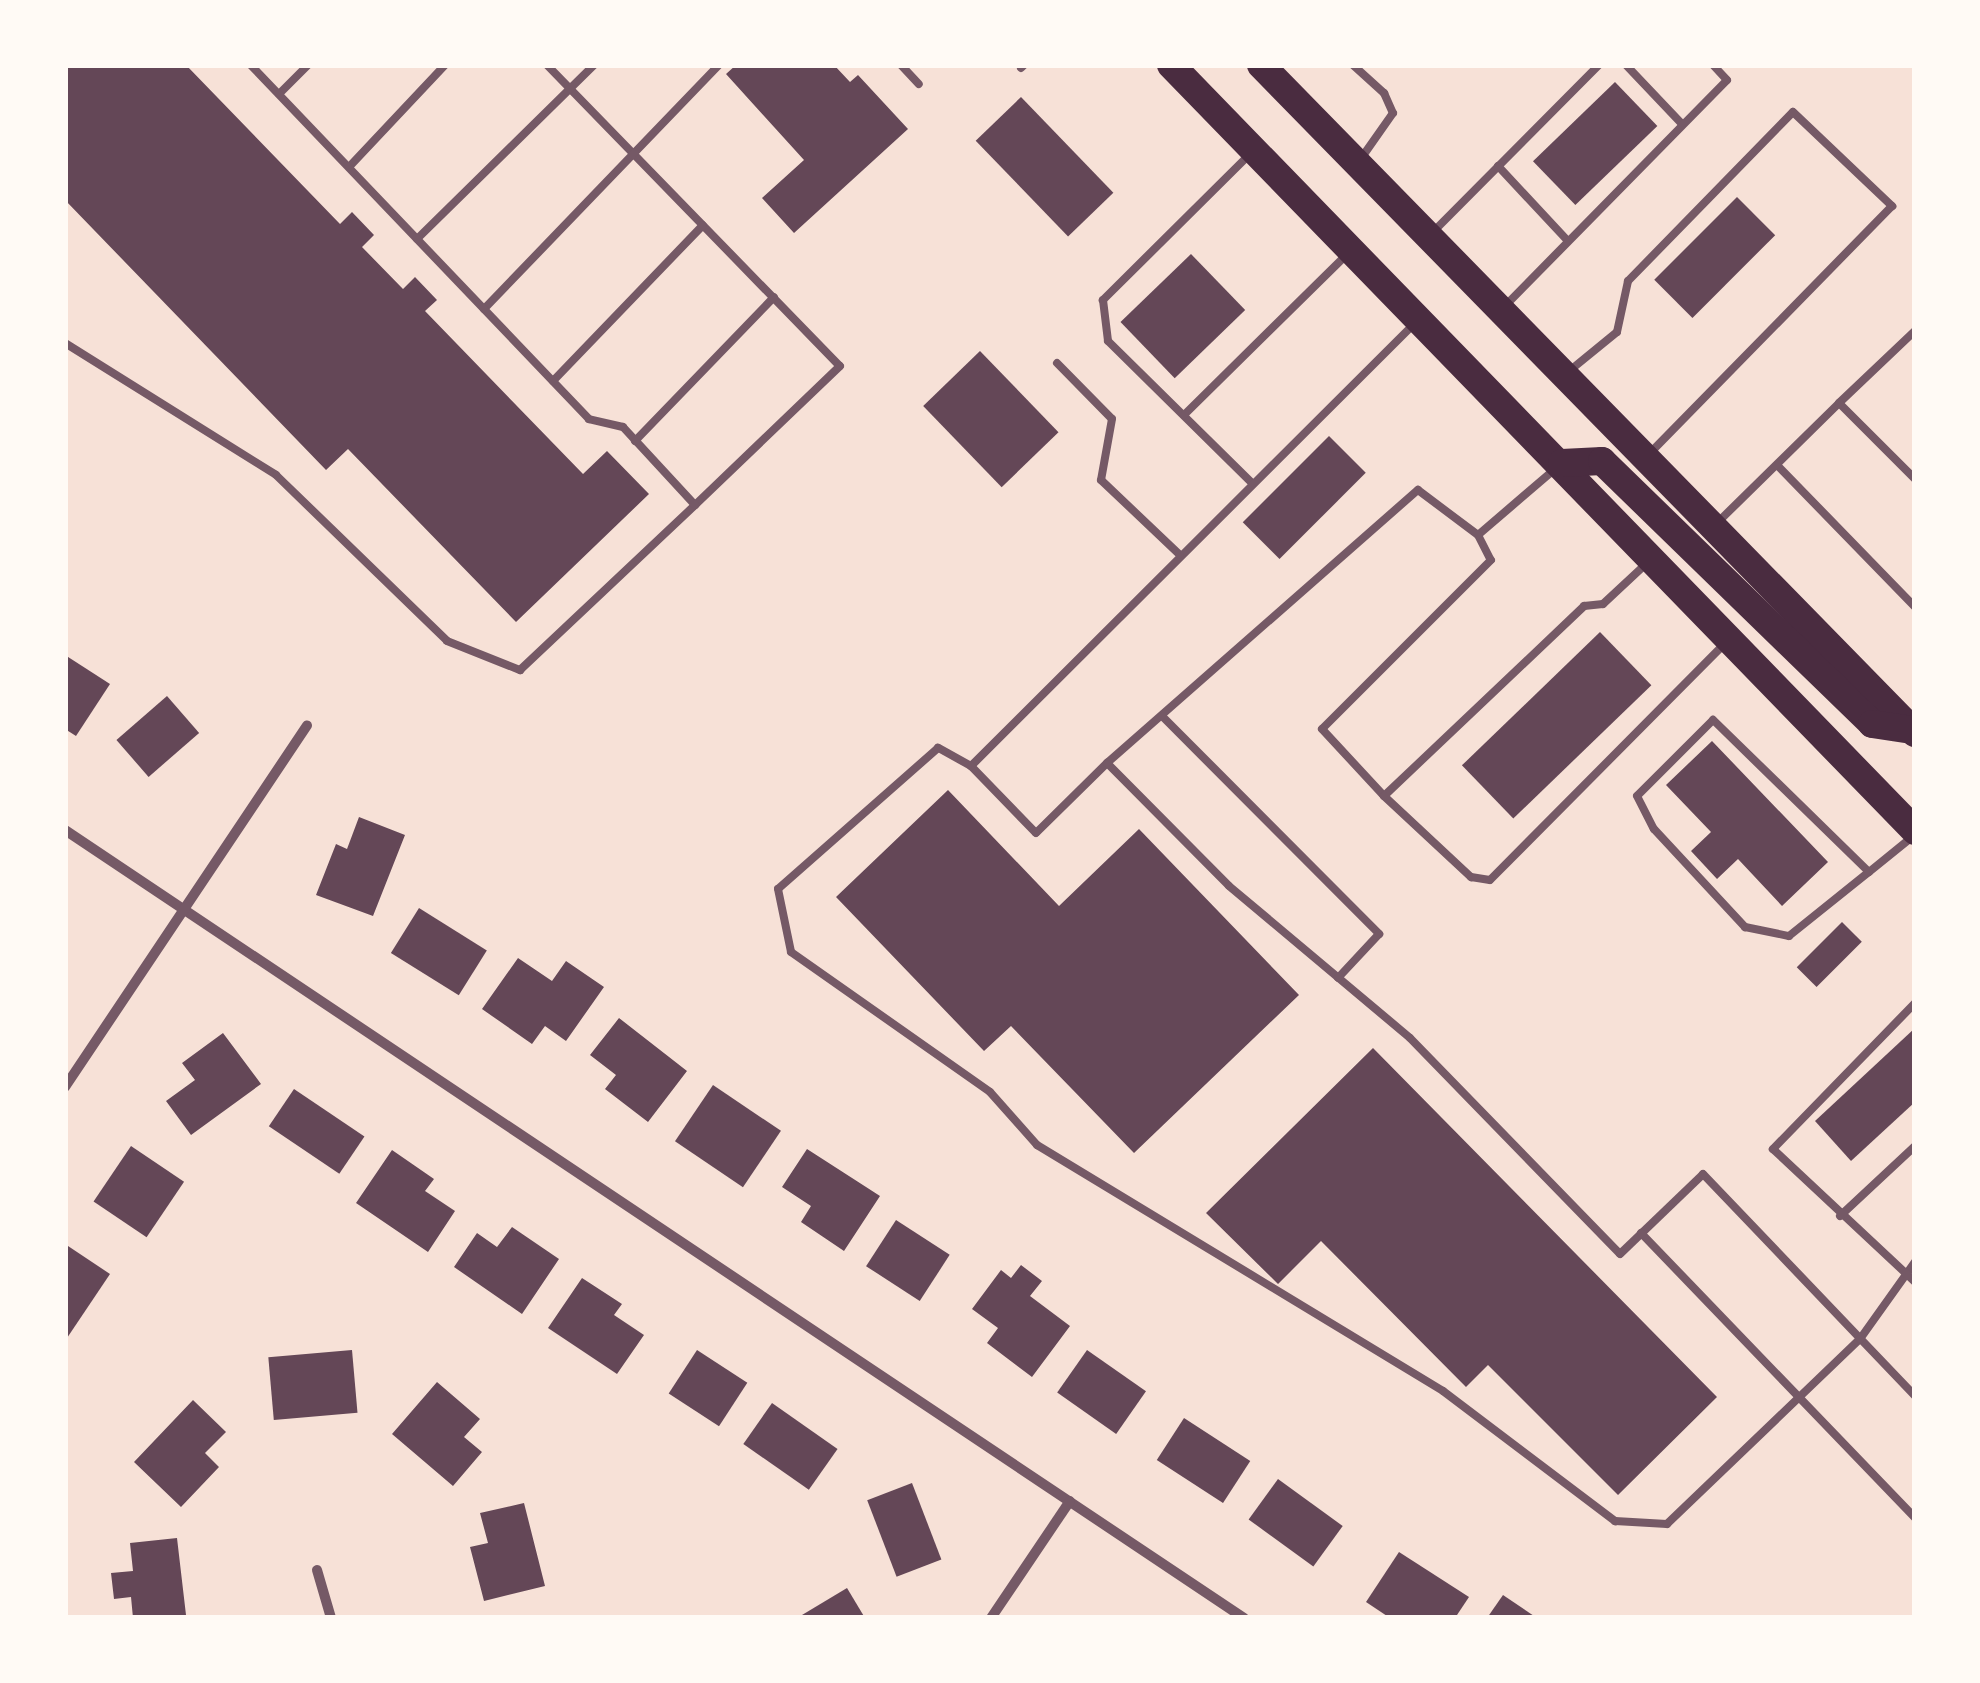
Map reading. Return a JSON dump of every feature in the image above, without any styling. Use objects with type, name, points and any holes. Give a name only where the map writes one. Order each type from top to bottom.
[{"type":"highway","points":[[1171,65],[1731,636],[1915,833]]},
{"type":"highway","points":[[1261,65],[1914,732]]},
{"type":"highway","points":[[1562,463],[1602,460],[1872,724],[1914,732]]},
{"type":"street","points":[[65,1087],[308,726]]},
{"type":"street","points":[[65,830],[1244,1618]]},
{"type":"street","points":[[991,1618],[1070,1501]]},
{"type":"street","points":[[317,1570],[331,1618]]},
{"type":"lane","points":[[251,65],[589,419],[622,427],[695,505]]},
{"type":"lane","points":[[279,94],[308,65]]},
{"type":"lane","points":[[348,167],[445,65]]},
{"type":"lane","points":[[65,343],[276,474],[447,641],[520,670],[840,366],[548,65]]},
{"type":"lane","points":[[417,239],[594,65]]},
{"type":"lane","points":[[484,309],[719,65]]},
{"type":"lane","points":[[901,65],[919,84]]},
{"type":"lane","points":[[1353,65],[1384,93],[1393,112],[1358,163]]},
{"type":"lane","points":[[1428,236],[1599,65]]},
{"type":"lane","points":[[1626,65],[1682,124]]},
{"type":"lane","points":[[1501,310],[1727,80],[1713,65]]},
{"type":"lane","points":[[1564,375],[1617,332],[1628,281],[1793,112],[1892,206],[1645,458]]},
{"type":"lane","points":[[1252,483],[1108,340],[1103,300],[1254,150]]},
{"type":"lane","points":[[1498,166],[1567,240]]},
{"type":"lane","points":[[553,381],[704,225]]},
{"type":"lane","points":[[1184,415],[1352,249]]},
{"type":"lane","points":[[635,441],[774,297]]},
{"type":"lane","points":[[971,766],[1179,554],[1421,318]]},
{"type":"lane","points":[[1712,528],[1915,331]]},
{"type":"lane","points":[[1057,364],[1112,420],[1101,480],[1179,554]]},
{"type":"lane","points":[[1839,402],[1915,479]]},
{"type":"lane","points":[[1478,535],[1562,463]]},
{"type":"lane","points":[[1777,465],[1915,607]]},
{"type":"lane","points":[[1731,636],[1490,880],[1471,877],[1384,796],[1322,730],[1491,560],[1478,535],[1418,490],[1164,718],[1107,763],[1036,833],[971,766],[938,748],[778,888],[791,952],[990,1092],[1037,1145],[1443,1391],[1615,1521],[1667,1524],[1860,1340],[1915,1262]]},
{"type":"lane","points":[[1384,796],[1584,606],[1603,604],[1654,557]]},
{"type":"lane","points":[[1164,718],[1378,934],[1338,978]]},
{"type":"lane","points":[[1870,872],[1714,720],[1637,796],[1654,829],[1745,927],[1789,936],[1870,872],[1915,833]]},
{"type":"lane","points":[[1107,763],[1229,886],[1410,1038],[1620,1254],[1703,1174],[1915,1396]]},
{"type":"lane","points":[[1915,1004],[1773,1149],[1840,1216],[1915,1282]]},
{"type":"lane","points":[[1840,1216],[1915,1146]]},
{"type":"lane","points":[[1641,1233],[1915,1518]]},
{"type":"building","points":[[65,65],[186,65],[340,224],[352,212],[374,235],[362,247],[403,289],[415,277],[437,300],[425,311],[583,474],[607,451],[649,494],[516,622],[348,449],[326,470],[65,200]]},
{"type":"building","points":[[736,65],[834,65],[850,82],[858,75],[908,129],[794,233],[762,198],[804,160],[726,74]]},
{"type":"building","points":[[1615,82],[1657,126],[1575,205],[1533,161]]},
{"type":"building","points":[[1021,97],[1113,193],[1068,236],[976,141]]},
{"type":"building","points":[[1737,197],[1775,235],[1692,318],[1654,280]]},
{"type":"building","points":[[1191,254],[1245,310],[1175,378],[1121,322]]},
{"type":"building","points":[[980,351],[1058,432],[1002,487],[923,406]]},
{"type":"building","points":[[1329,436],[1366,473],[1280,559],[1243,522]]},
{"type":"building","points":[[1600,632],[1651,685],[1513,819],[1462,765]]},
{"type":"building","points":[[65,655],[110,684],[76,736],[65,729]]},
{"type":"building","points":[[167,696],[199,733],[149,777],[116,740]]},
{"type":"building","points":[[1712,741],[1828,862],[1782,906],[1738,859],[1717,879],[1691,851],[1711,832],[1666,785]]},
{"type":"building","points":[[948,790],[1059,906],[1139,829],[1299,995],[1134,1153],[1011,1026],[984,1051],[836,897]]},
{"type":"building","points":[[359,817],[405,835],[373,916],[316,895],[336,844],[347,849]]},
{"type":"building","points":[[419,908],[487,950],[459,995],[391,953]]},
{"type":"building","points":[[1842,922],[1862,942],[1817,987],[1797,967]]},
{"type":"building","points":[[518,958],[552,981],[566,961],[604,987],[566,1041],[545,1026],[532,1044],[482,1009]]},
{"type":"building","points":[[619,1018],[687,1071],[648,1122],[605,1089],[616,1075],[590,1055]]},
{"type":"building","points":[[1915,1028],[1915,1102],[1851,1161],[1815,1121]]},
{"type":"building","points":[[223,1033],[261,1084],[191,1135],[166,1101],[195,1080],[182,1063]]},
{"type":"building","points":[[1373,1048],[1717,1397],[1618,1495],[1488,1365],[1466,1387],[1321,1241],[1278,1284],[1206,1213]]},
{"type":"building","points":[[713,1085],[781,1131],[743,1187],[675,1141]]},
{"type":"building","points":[[294,1089],[364,1137],[339,1174],[269,1126]]},
{"type":"building","points":[[131,1146],[184,1182],[147,1237],[94,1202]]},
{"type":"building","points":[[807,1149],[880,1196],[844,1251],[801,1222],[811,1206],[782,1187]]},
{"type":"building","points":[[392,1150],[434,1179],[425,1191],[455,1211],[428,1252],[356,1203]]},
{"type":"building","points":[[896,1220],[950,1255],[920,1301],[866,1266]]},
{"type":"building","points":[[512,1227],[559,1259],[522,1314],[454,1267],[477,1233],[497,1247]]},
{"type":"building","points":[[65,1244],[110,1274],[65,1341]]},
{"type":"building","points":[[1021,1265],[1042,1281],[1030,1296],[1070,1326],[1032,1377],[987,1343],[998,1328],[972,1309],[1001,1270],[1011,1278]]},
{"type":"building","points":[[582,1278],[622,1304],[614,1315],[644,1335],[617,1374],[548,1328]]},
{"type":"building","points":[[352,1350],[357,1413],[274,1420],[268,1357]]},
{"type":"building","points":[[697,1350],[747,1383],[719,1426],[669,1394]]},
{"type":"building","points":[[1087,1350],[1146,1391],[1116,1434],[1057,1393]]},
{"type":"building","points":[[437,1382],[480,1419],[464,1437],[482,1452],[453,1486],[392,1434]]},
{"type":"building","points":[[193,1400],[226,1432],[205,1453],[219,1467],[181,1507],[134,1462]]},
{"type":"building","points":[[772,1403],[838,1449],[809,1490],[743,1444]]},
{"type":"building","points":[[1184,1418],[1250,1461],[1223,1503],[1157,1460]]},
{"type":"building","points":[[1278,1479],[1343,1526],[1313,1566],[1249,1519]]},
{"type":"building","points":[[912,1483],[941,1560],[897,1577],[867,1500]]},
{"type":"building","points":[[524,1503],[545,1586],[484,1601],[470,1547],[488,1543],[480,1513]]},
{"type":"building","points":[[177,1538],[186,1615],[133,1618],[131,1597],[114,1599],[111,1573],[133,1571],[130,1543]]},
{"type":"building","points":[[1399,1552],[1469,1597],[1455,1618],[1390,1618],[1366,1602]]},
{"type":"building","points":[[847,1588],[865,1618],[797,1618]]},
{"type":"building","points":[[1503,1595],[1537,1618],[1487,1618]]}]
